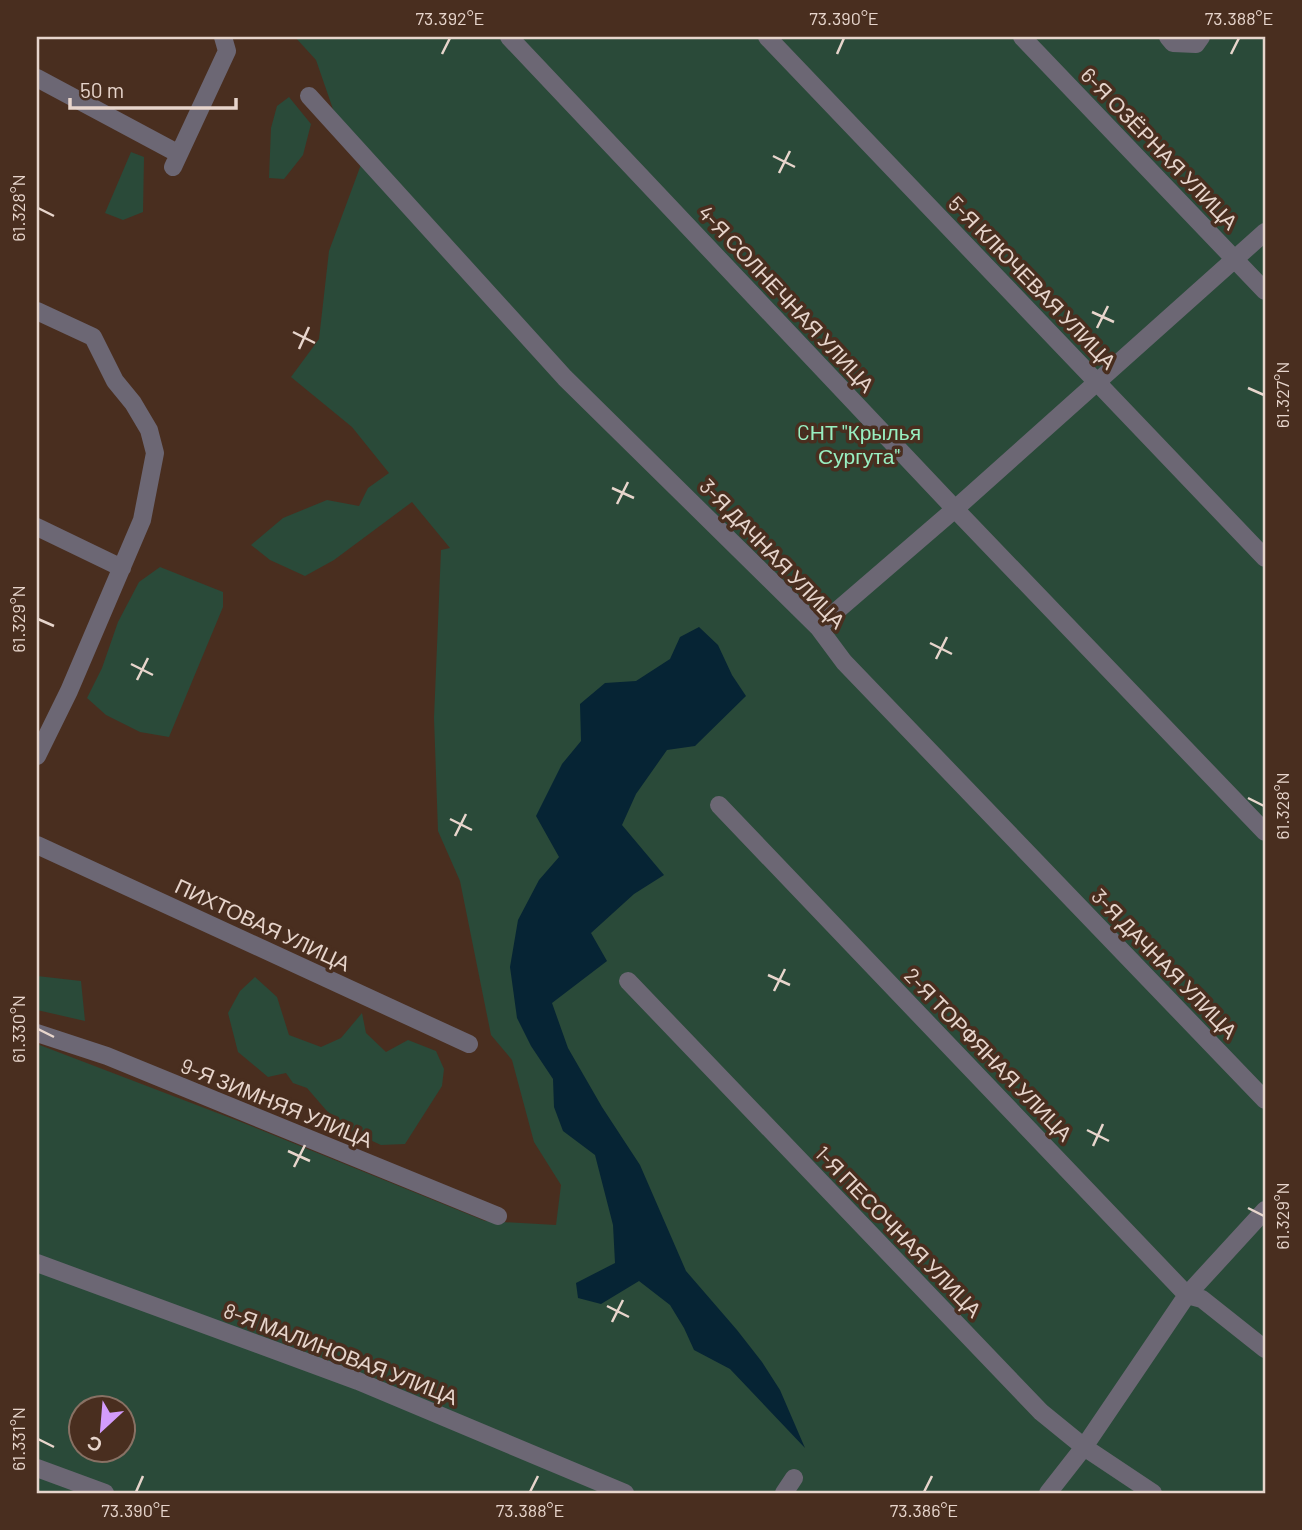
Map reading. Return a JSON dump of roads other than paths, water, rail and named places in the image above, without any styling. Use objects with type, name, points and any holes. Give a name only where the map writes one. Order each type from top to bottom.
[{"type":"street","points":[[37,78],[176,160],[227,51],[223,37]]},
{"type":"street","name":"4-Я СОЛНЕЧНАЯ УЛИЦА","points":[[509,37],[1265,832]]},
{"type":"street","name":"5-Я КЛЮЧЕВАЯ УЛИЦА","points":[[767,37],[1265,558]]},
{"type":"street","name":"6-Я ОЗЁРНАЯ УЛИЦА","points":[[1022,37],[1265,291]]},
{"type":"street","points":[[1168,37],[1173,43],[1196,44],[1201,37]]},
{"type":"street","name":"3-Я ДАЧНАЯ УЛИЦА","points":[[309,96],[565,378],[818,627],[844,662],[1265,1100]]},
{"type":"street","points":[[818,627],[1098,383],[1265,232]]},
{"type":"street","points":[[37,311],[93,337],[115,381],[133,403],[149,430],[155,453],[142,520],[69,691],[37,755]]},
{"type":"street","points":[[37,527],[122,568]]},
{"type":"street","name":"2-Я ТОРФЯНАЯ УЛИЦА","points":[[719,805],[1187,1295],[1202,1299],[1265,1349]]},
{"type":"street","name":"ПИХТОВАЯ УЛИЦА","points":[[37,845],[469,1044]]},
{"type":"street","name":"1-Я ПЕСОЧНАЯ УЛИЦА","points":[[628,981],[1041,1412],[1084,1447],[1153,1493]]},
{"type":"street","name":"9-Я ЗИМНЯЯ УЛИЦА","points":[[37,1033],[107,1056],[498,1216]]},
{"type":"street","points":[[1048,1493],[1084,1447],[1187,1295],[1265,1210]]},
{"type":"street","name":"8-Я МАЛИНОВАЯ УЛИЦА","points":[[37,1263],[358,1381],[625,1493]]},
{"type":"street","points":[[37,1468],[105,1493]]},
{"type":"water","points":[[699,627],[718,645],[732,675],[746,696],[695,746],[667,750],[636,794],[622,825],[664,875],[634,894],[591,933],[607,961],[552,1003],[568,1048],[640,1165],[686,1271],[762,1362],[780,1390],[805,1448],[730,1369],[694,1350],[670,1305],[639,1281],[601,1304],[578,1298],[576,1283],[615,1263],[613,1225],[595,1155],[563,1131],[554,1107],[553,1079],[531,1046],[517,1018],[510,967],[518,920],[539,880],[559,857],[536,816],[562,764],[581,741],[580,704],[605,683],[636,681],[670,659],[680,637]]},
{"type":"park label","name":"CНТ \"Крылья Сургута\"","points":[[859,443]]}]
